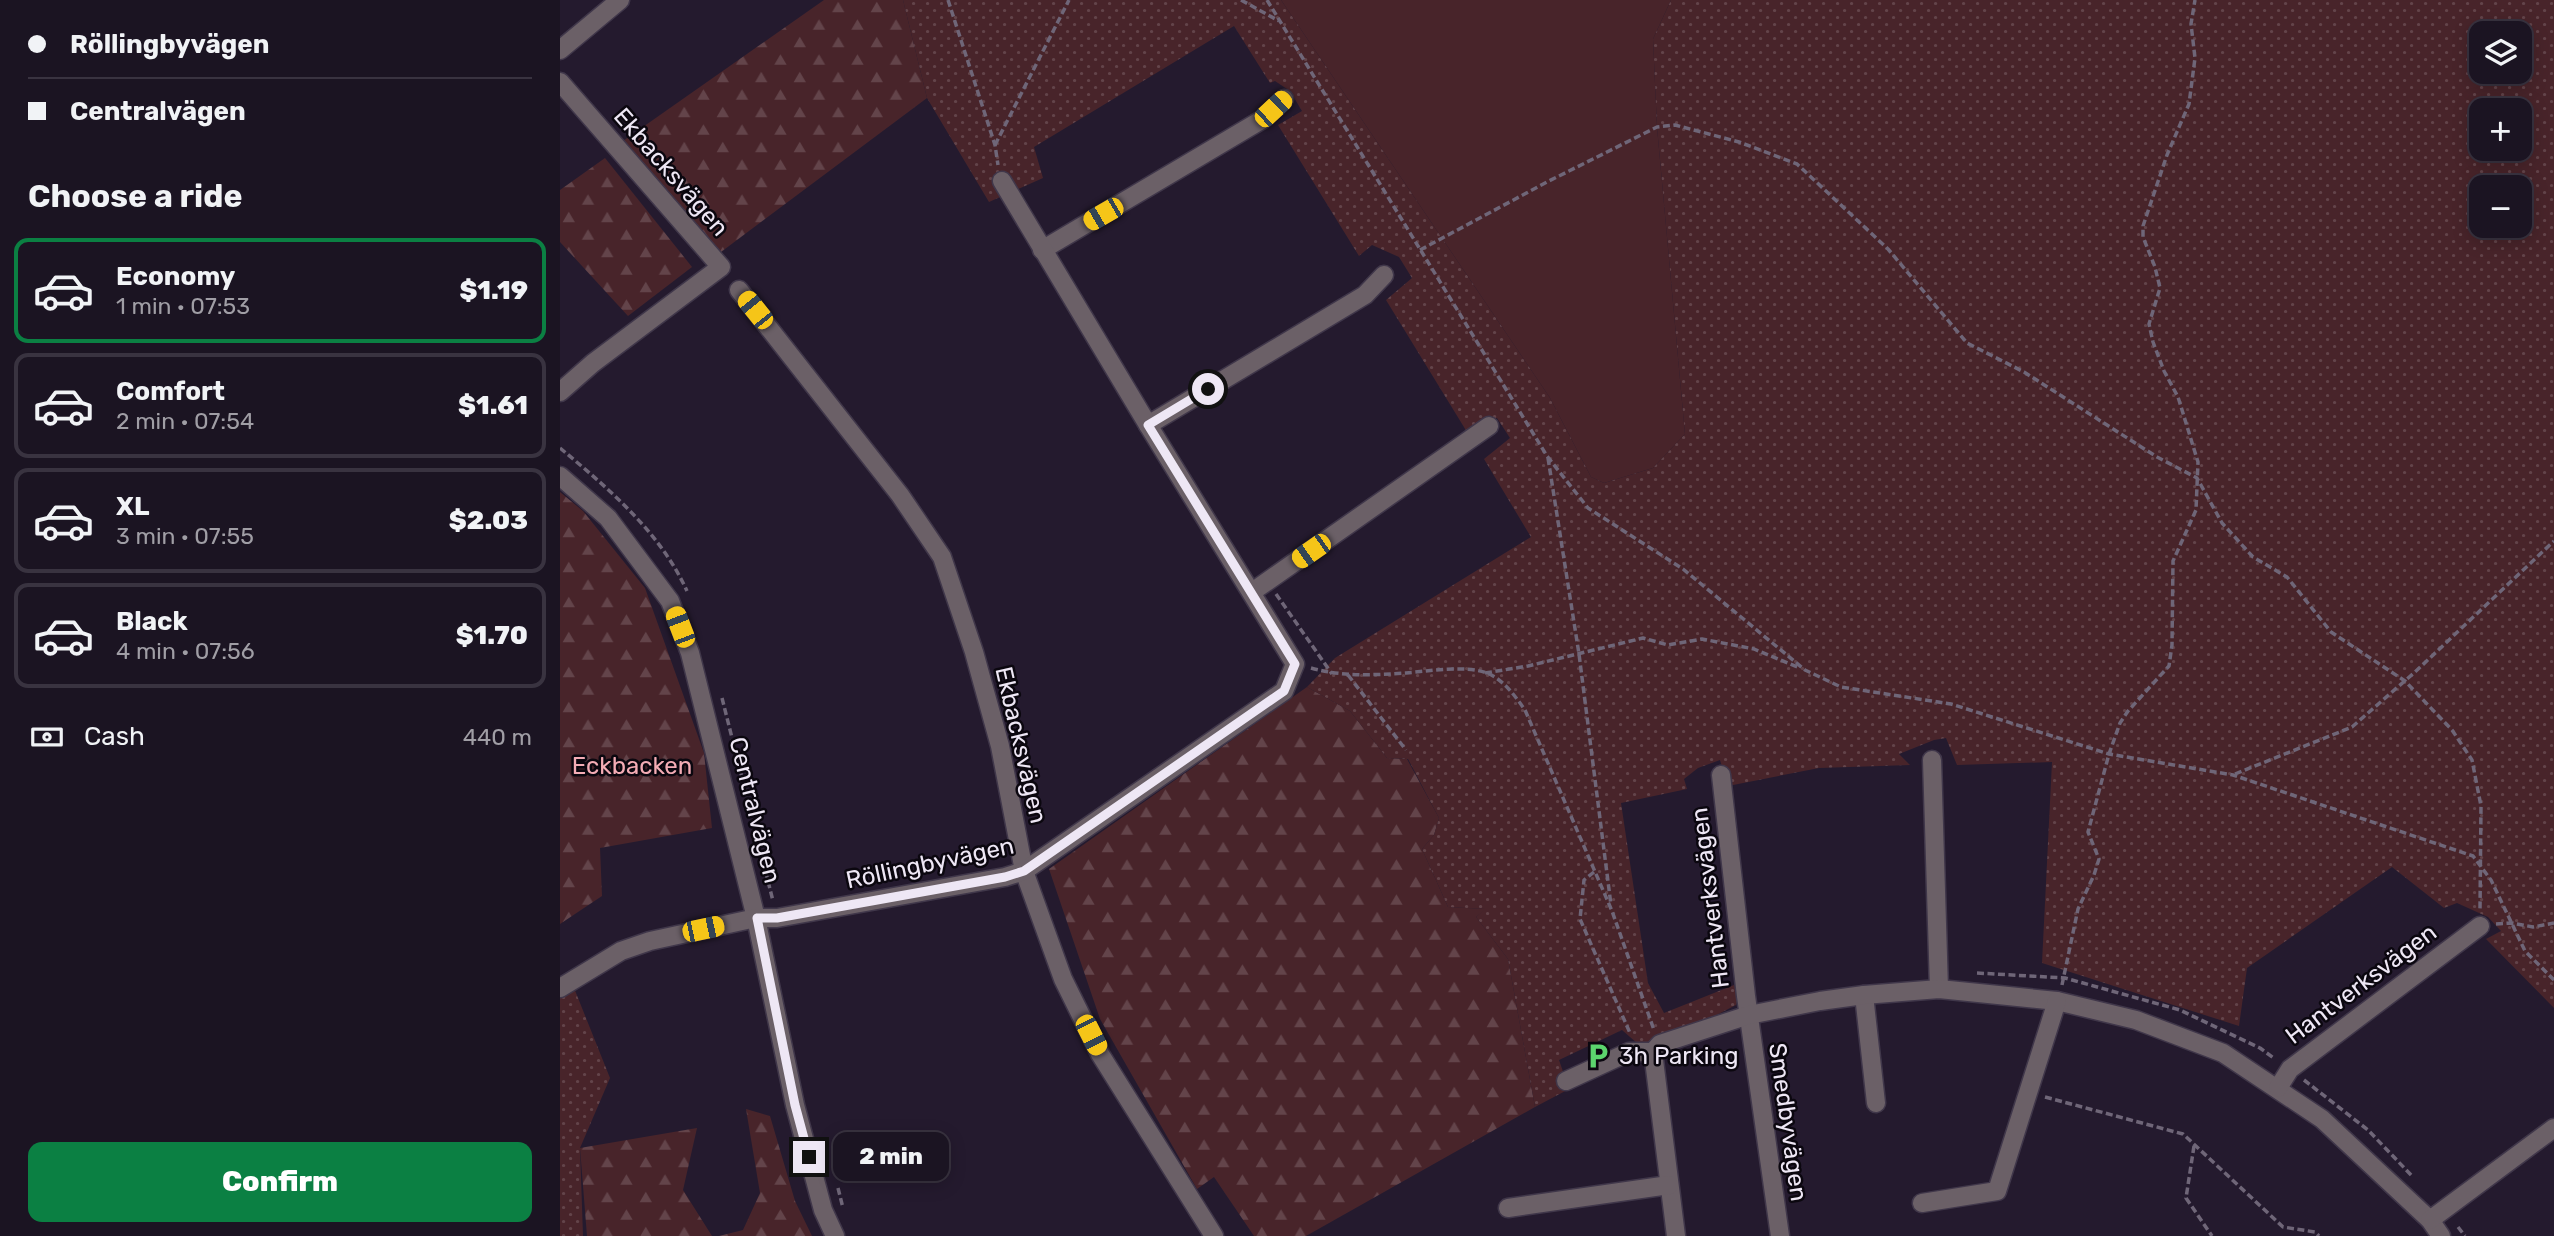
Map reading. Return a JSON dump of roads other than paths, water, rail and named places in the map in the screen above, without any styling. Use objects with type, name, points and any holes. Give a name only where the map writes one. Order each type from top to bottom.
[{"type":"street","points":[[560,50],[620,0]]},
{"type":"street","name":"Ekbacksvägen","points":[[560,82],[721,267],[593,362],[560,392]]},
{"type":"street","points":[[1042,250],[1263,118],[1284,99]]},
{"type":"street","points":[[1002,181],[1252,592],[1489,426]]},
{"type":"street","points":[[1148,425],[1365,295],[1384,275]]},
{"type":"street","name":"Ekbacksvägen","points":[[739,290],[900,495],[942,557],[974,652],[1000,746],[1024,871],[1063,979],[1100,1054],[1214,1236]]},
{"type":"street","name":"Centralvägen","points":[[560,476],[608,518],[670,601],[690,653],[757,918],[795,1105],[823,1210],[835,1236]]},
{"type":"street","name":"Röllingbyvägen","points":[[560,988],[621,951],[650,941],[757,918],[777,918],[1005,877],[1024,871],[1284,691],[1295,664],[1252,592]]},
{"type":"street","points":[[1932,760],[1939,989]]},
{"type":"street","name":"Hantverksvägen","points":[[1721,775],[1749,1015]]},
{"type":"street","name":"Hantverksvägen","points":[[2278,1088],[2290,1069],[2480,926]]},
{"type":"street","name":"Hantverksvägen","points":[[1566,1081],[1649,1044],[1660,1044],[1749,1015],[1820,1001],[1939,989],[2057,1001],[2136,1020],[2223,1052],[2322,1119],[2437,1215],[2441,1236]]},
{"type":"street","points":[[1864,996],[1876,1103]]},
{"type":"street","points":[[1922,1203],[1997,1191],[2057,1001]]},
{"type":"street","name":"Smedbyvägen","points":[[1749,1015],[1780,1236]]},
{"type":"street","points":[[1649,1044],[1676,1236]]},
{"type":"street","points":[[2437,1215],[2554,1128]]},
{"type":"street","points":[[1507,1208],[1670,1185]]},
{"type":"place","name":"3h Parking","points":[[1598,1056]]},
{"type":"park label","name":"Eckbacken","points":[[632,766]]}]
